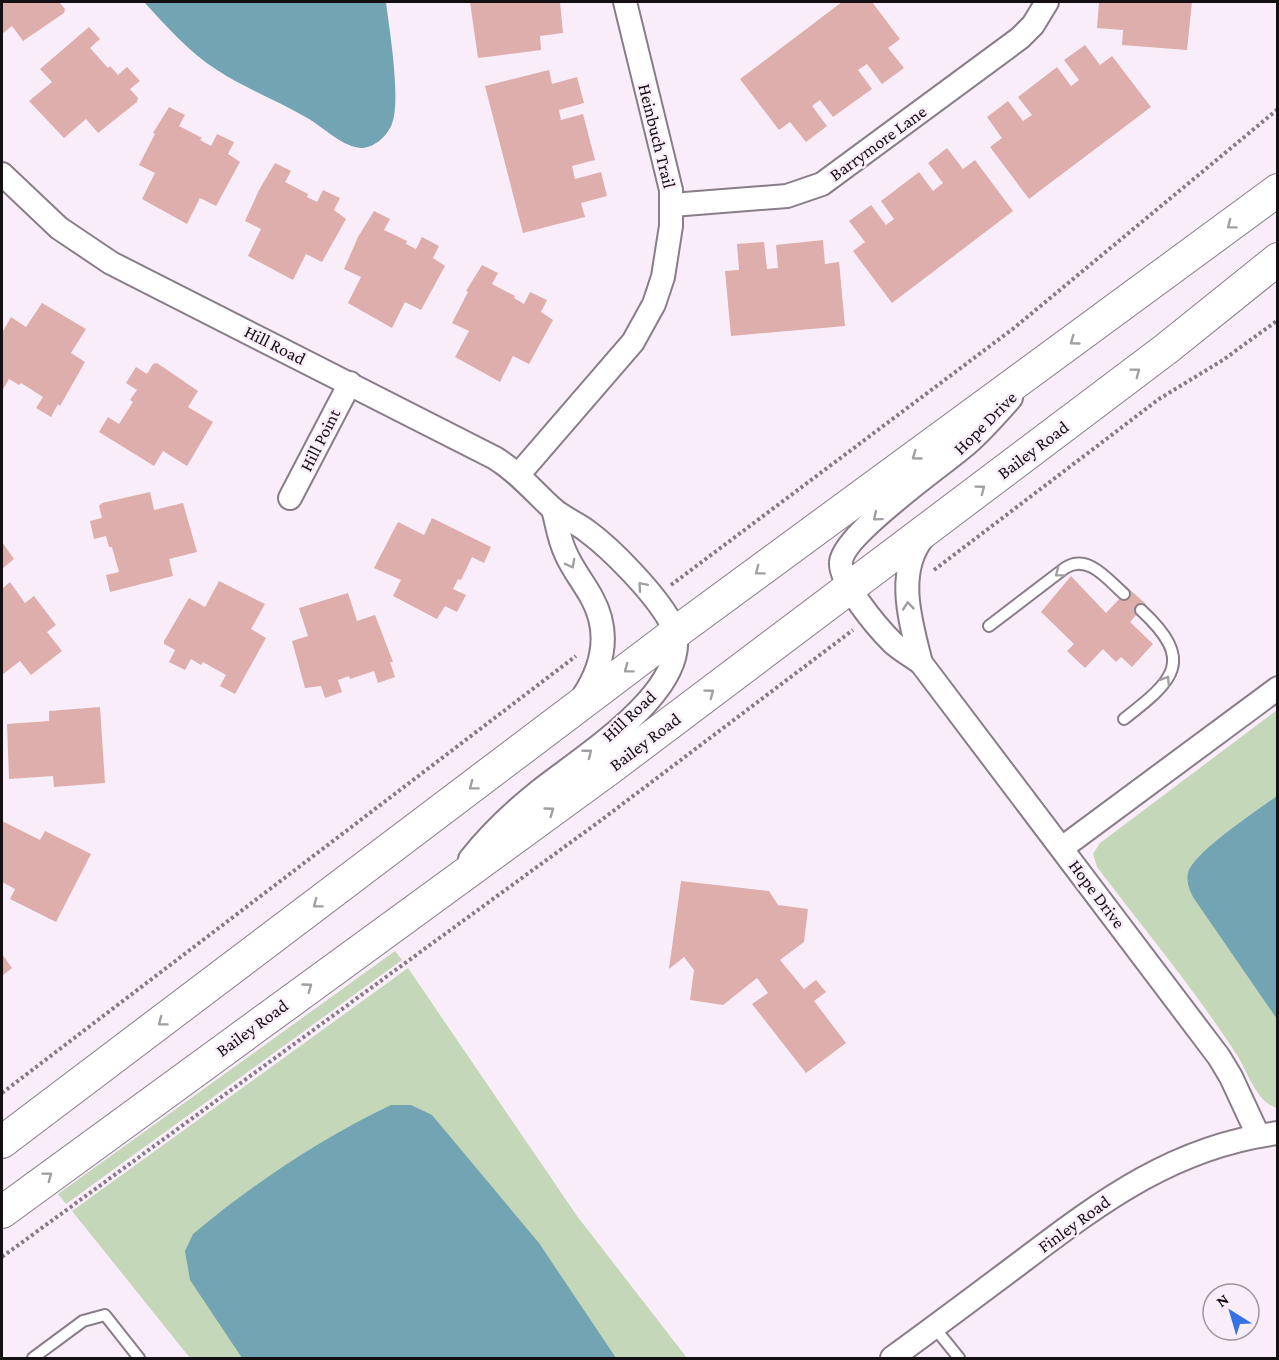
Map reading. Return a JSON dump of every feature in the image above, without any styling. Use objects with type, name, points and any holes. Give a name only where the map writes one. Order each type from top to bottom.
[{"type":"main road","points":[[2,1142],[675,633],[1278,190]]},
{"type":"main road","name":"Bailey Road","points":[[2,1212],[455,879],[613,766],[1166,349],[1278,259]]},
{"type":"street","name":"Heinbuch Trail","points":[[519,474],[624,355],[642,327],[663,277],[672,205],[668,179],[625,2]]},
{"type":"street","name":"Barrymore Lane","points":[[672,205],[787,196],[822,184],[1020,38],[1033,25],[1047,2]]},
{"type":"street","name":"Hill Road","points":[[2,174],[43,215],[97,254],[467,441],[519,474],[553,509],[587,530],[609,549],[671,622],[675,633],[672,664],[666,678],[648,703],[508,818],[455,879]]},
{"type":"street","name":"Hope Drive","points":[[1043,363],[968,443],[849,544],[841,562],[841,570],[850,588],[892,643],[921,663],[1062,848],[1219,1057],[1268,1134]]},
{"type":"street","name":"Hill Point","points":[[290,498],[350,383]]},
{"type":"street","name":"Hill Road","points":[[553,509],[564,551],[592,597],[600,615],[604,634],[598,670],[574,709]]},
{"type":"street","name":"Hope Drive","points":[[921,663],[909,614],[908,579],[915,551],[933,525]]},
{"type":"street","points":[[1062,848],[1278,688]]},
{"type":"street","name":"Finley Road","points":[[892,1359],[1095,1207],[1144,1176],[1202,1151],[1268,1134]]},
{"type":"lane","points":[[989,626],[1065,568],[1076,563],[1090,566],[1124,594]]},
{"type":"lane","points":[[1124,719],[1161,688],[1169,677],[1174,662],[1172,648],[1165,634],[1141,610]]},
{"type":"lane","points":[[33,1359],[82,1321],[105,1316],[139,1359]]},
{"type":"lane","points":[[934,1327],[959,1359]]},
{"type":"path","points":[[652,598],[1004,336],[1278,109]]},
{"type":"path","points":[[934,570],[1159,399],[1223,360],[1278,320]]},
{"type":"path","points":[[2,1257],[610,814],[871,616]]},
{"type":"path","points":[[2,1093],[604,634]]},
{"type":"green space","points":[[1277,710],[1277,1108],[1263,1100],[1221,1031],[1187,983],[1097,867],[1093,854],[1100,843]]},
{"type":"green space","points":[[395,951],[402,960],[66,1204],[58,1194]]},
{"type":"green space","points":[[408,968],[577,1216],[687,1358],[190,1358],[72,1211]]},
{"type":"water","points":[[144,2],[386,2],[395,86],[394,118],[390,128],[382,139],[370,146],[361,148],[347,144],[309,119],[217,70],[178,38]]},
{"type":"water","points":[[1277,796],[1277,1019],[1195,900],[1189,887],[1188,873],[1193,864],[1214,843]]},
{"type":"water","points":[[391,1105],[411,1105],[432,1115],[539,1243],[616,1358],[242,1358],[190,1280],[185,1251],[193,1234],[288,1164],[339,1132]]},
{"type":"building","points":[[2,2],[59,2],[65,9],[64,13],[23,41],[12,26],[2,34]]},
{"type":"building","points":[[470,2],[560,2],[563,33],[540,36],[541,50],[478,58]]},
{"type":"building","points":[[842,2],[872,2],[900,39],[888,48],[904,68],[882,84],[867,64],[858,70],[872,89],[833,117],[820,100],[812,106],[827,126],[806,142],[790,122],[779,130],[740,79]]},
{"type":"building","points":[[1099,2],[1192,2],[1187,50],[1122,45],[1123,30],[1097,28]]},
{"type":"building","points":[[89,27],[100,39],[90,48],[108,68],[110,66],[118,75],[127,67],[140,81],[130,89],[138,98],[137,102],[98,133],[86,119],[64,138],[29,101],[52,82],[40,69]]},
{"type":"building","points":[[1085,45],[1100,65],[1112,56],[1151,107],[1029,199],[990,147],[1002,138],[987,117],[1008,101],[1023,121],[1032,115],[1018,97],[1057,67],[1071,86],[1079,80],[1064,60]]},
{"type":"building","points":[[549,70],[552,84],[577,77],[584,103],[559,110],[561,120],[583,114],[595,160],[572,166],[575,179],[601,172],[607,196],[581,203],[585,217],[523,233],[485,86]]},
{"type":"building","points":[[169,107],[185,115],[179,126],[202,138],[200,140],[211,146],[217,134],[234,142],[228,154],[240,162],[216,206],[200,198],[187,224],[142,199],[155,173],[139,165],[155,134],[153,133]]},
{"type":"building","points":[[947,148],[963,169],[975,160],[1013,211],[892,303],[853,251],[865,242],[849,221],[871,205],[886,225],[894,219],[881,201],[919,172],[933,191],[943,183],[928,163]]},
{"type":"building","points":[[275,163],[291,171],[285,182],[308,194],[307,197],[317,202],[323,190],[340,198],[334,210],[346,219],[322,262],[306,254],[293,280],[248,256],[261,229],[245,221],[259,190]]},
{"type":"building","points":[[374,211],[390,219],[384,230],[407,241],[406,244],[416,249],[422,237],[439,246],[433,258],[445,266],[421,310],[405,302],[392,328],[348,303],[361,277],[344,269],[358,237]]},
{"type":"building","points":[[823,240],[825,264],[839,262],[845,326],[731,336],[725,271],[739,270],[737,244],[764,242],[767,269],[778,268],[776,245]]},
{"type":"building","points":[[482,265],[498,273],[492,284],[515,296],[514,298],[524,304],[530,292],[547,300],[541,312],[553,320],[529,364],[513,356],[500,382],[455,357],[469,331],[452,323],[468,292],[466,291]]},
{"type":"building","points":[[42,303],[86,329],[71,353],[85,362],[60,406],[58,404],[51,417],[36,408],[43,397],[21,383],[19,385],[9,379],[2,391],[2,333],[11,317],[26,327]]},
{"type":"building","points":[[157,363],[198,391],[188,407],[213,422],[187,466],[163,451],[154,466],[99,432],[108,417],[119,424],[133,402],[130,400],[137,390],[126,383],[136,367],[147,374],[153,364]]},
{"type":"building","points":[[150,492],[154,510],[183,503],[197,552],[169,559],[173,576],[110,592],[106,575],[119,572],[112,547],[109,547],[106,536],[94,539],[90,521],[102,518],[99,506],[102,503]]},
{"type":"building","points":[[432,518],[491,547],[484,563],[472,557],[461,580],[458,579],[453,589],[466,595],[457,612],[445,606],[437,619],[393,596],[401,580],[374,568],[398,522],[424,535]]},
{"type":"building","points":[[2,542],[14,559],[2,569]]},
{"type":"building","points":[[1071,576],[1106,613],[1129,589],[1146,604],[1130,622],[1153,644],[1132,667],[1121,657],[1116,662],[1103,649],[1085,668],[1067,651],[1074,644],[1041,612]]},
{"type":"building","points":[[219,581],[265,604],[251,629],[266,638],[235,694],[220,686],[226,675],[203,662],[201,665],[191,659],[185,670],[169,662],[175,650],[164,644],[189,598],[205,607]]},
{"type":"building","points":[[10,582],[25,603],[34,596],[56,625],[47,632],[62,651],[31,675],[20,661],[2,675],[2,589]]},
{"type":"building","points":[[348,593],[357,621],[375,615],[393,662],[390,662],[395,677],[378,683],[374,671],[350,679],[349,676],[338,680],[342,692],[325,698],[321,686],[305,688],[292,641],[308,636],[299,608]]},
{"type":"building","points":[[100,707],[105,783],[54,787],[53,776],[9,779],[7,724],[49,721],[49,711]]},
{"type":"building","points":[[2,821],[40,840],[45,831],[91,854],[56,922],[10,899],[15,889],[2,882]]},
{"type":"building","points":[[681,881],[769,891],[778,905],[808,909],[804,942],[780,960],[804,989],[816,980],[826,992],[814,1001],[846,1043],[806,1073],[752,1004],[768,993],[757,978],[723,1005],[690,1000],[694,970],[684,957],[669,969]]},
{"type":"building","points":[[2,954],[12,968],[2,976]]}]
